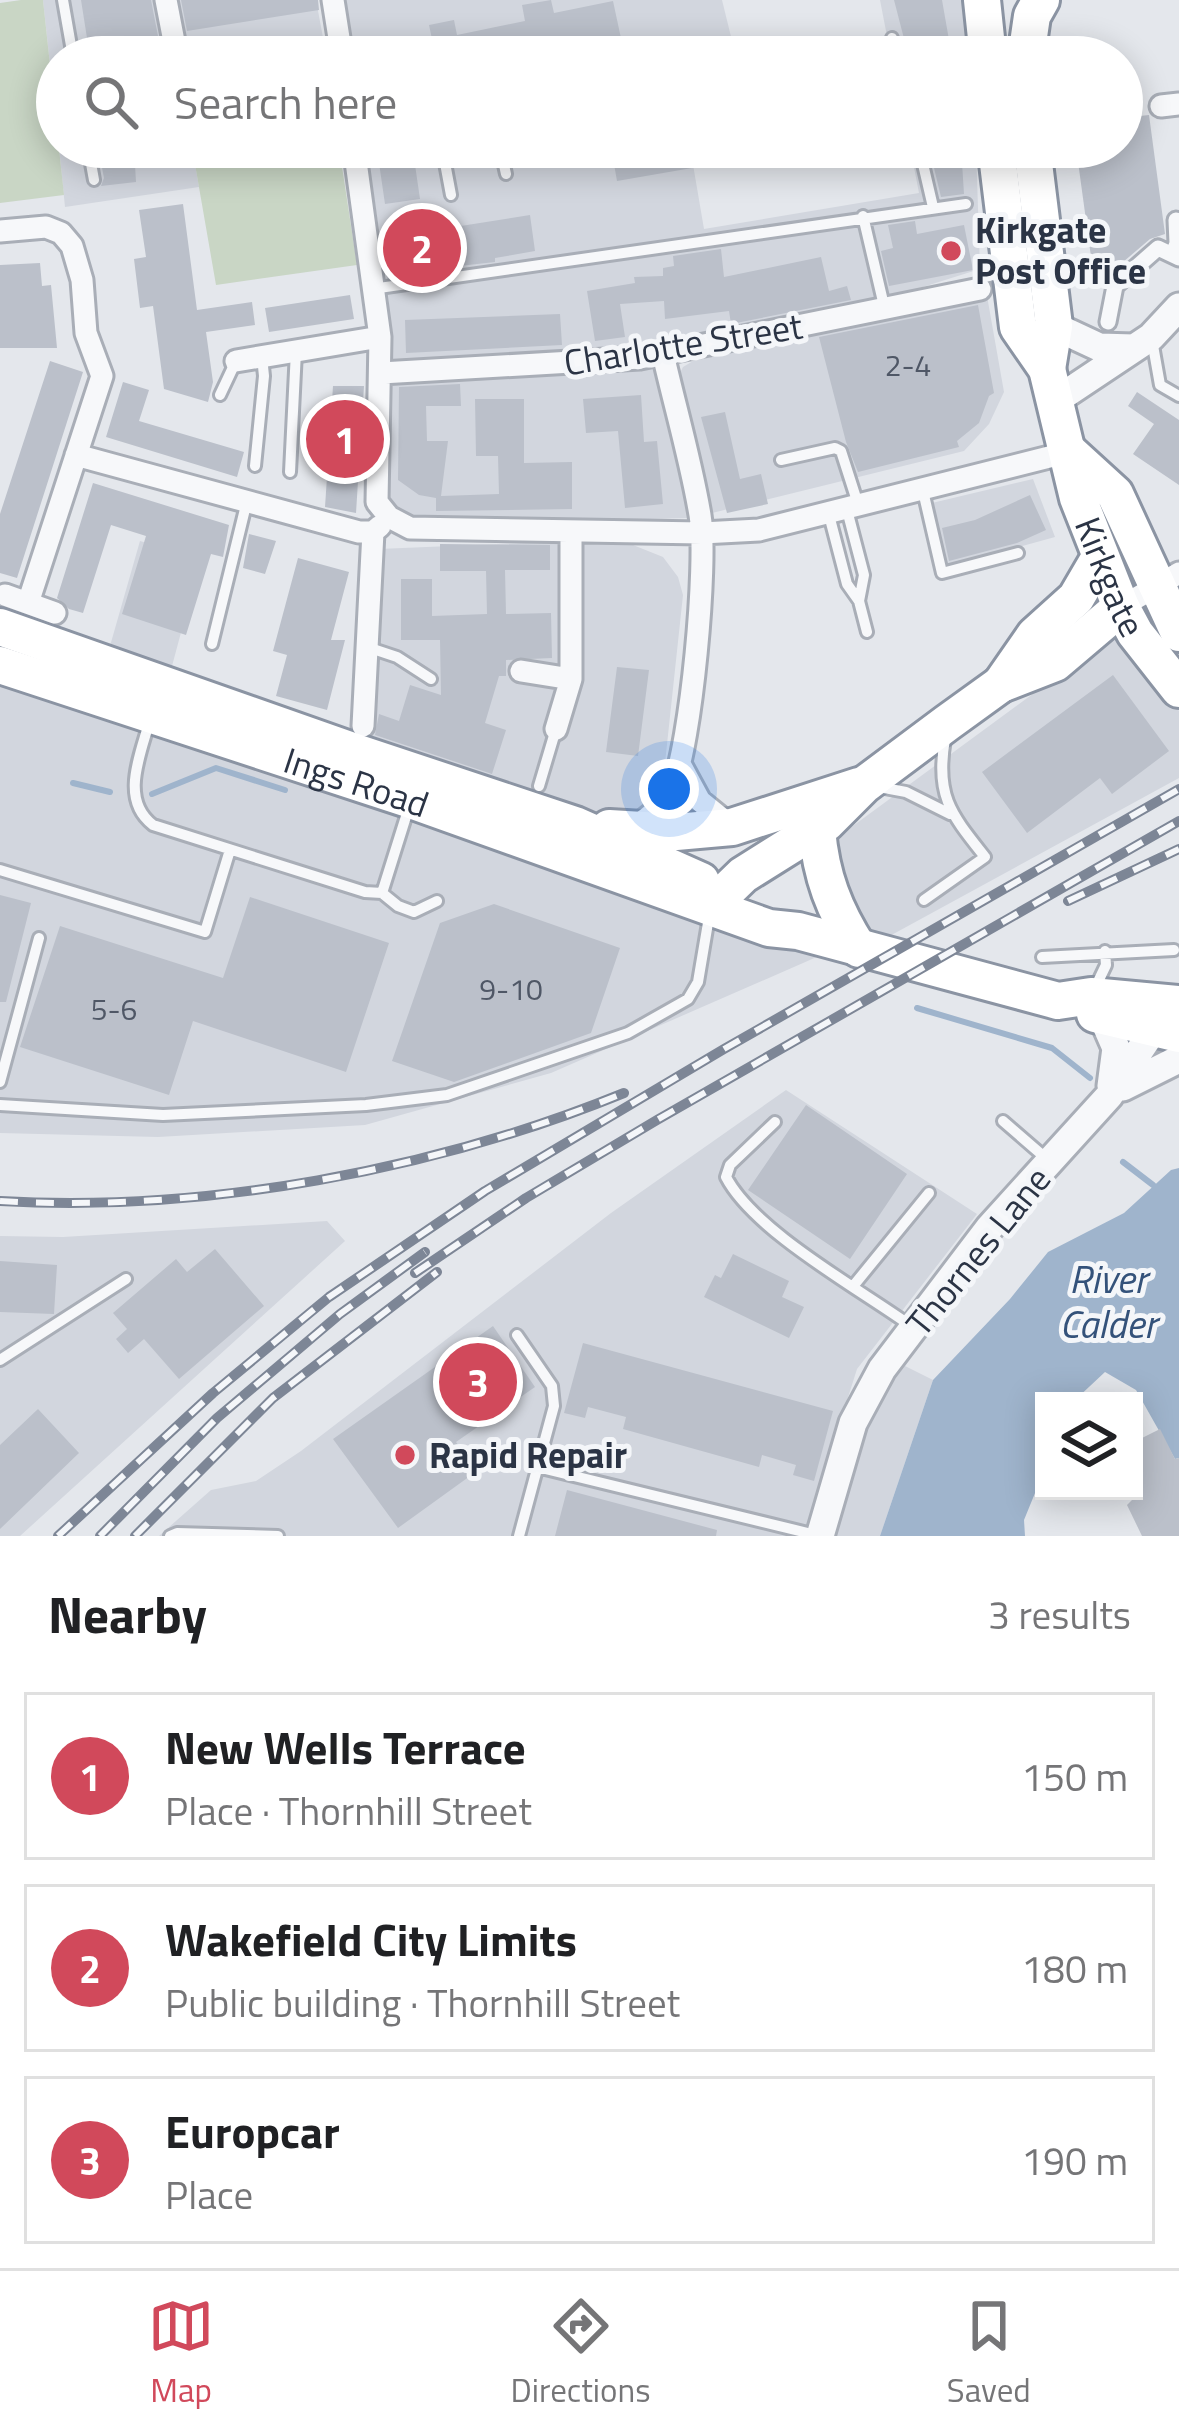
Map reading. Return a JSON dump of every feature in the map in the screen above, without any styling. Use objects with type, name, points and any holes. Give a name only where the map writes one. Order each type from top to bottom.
[{"type":"highway","points":[[982,0],[986,36]]},
{"type":"highway","points":[[1029,36],[1041,0]]},
{"type":"highway","name":"Kirkgate","points":[[999,168],[1018,327],[1051,385],[1078,498],[1121,607],[1179,689]]},
{"type":"highway","name":"Kirkgate","points":[[1035,168],[1054,326],[1051,385]]},
{"type":"highway","name":"Kirkgate","points":[[1069,452],[1115,494],[1167,580],[1179,633]]},
{"type":"highway","name":"Ings Road","points":[[1001,685],[1035,635],[1076,598],[1100,557]]},
{"type":"highway","name":"Ings Road","points":[[717,899],[742,875],[817,830],[864,785],[947,724],[1001,685],[1055,663],[1121,607]]},
{"type":"highway","name":"Ings Road","points":[[11,608],[361,754],[575,824],[770,928],[798,931],[1084,1004],[1173,1011]]},
{"type":"highway","name":"Ings Road","points":[[0,665],[717,899]]},
{"type":"highway","name":"Ings Road","points":[[575,824],[676,832],[732,827],[864,785]]},
{"type":"highway","points":[[817,830],[820,870],[859,950]]},
{"type":"street","points":[[166,0],[173,36]]},
{"type":"street","points":[[333,0],[339,36]]},
{"type":"street","points":[[357,168],[382,373],[375,486],[381,525],[363,726]]},
{"type":"street","points":[[1108,322],[1115,286],[1158,248],[1176,256],[1176,220]]},
{"type":"street","points":[[0,231],[46,227],[61,233],[72,246],[82,280],[86,333],[102,376],[76,455],[11,608],[55,614]]},
{"type":"street","name":"Charlotte Street","points":[[382,373],[554,365],[663,353],[980,289]]},
{"type":"street","points":[[1051,385],[1143,342],[1178,310]]},
{"type":"street","points":[[1054,326],[1099,346],[1143,342]]},
{"type":"street","points":[[236,362],[380,337]]},
{"type":"street","points":[[622,829],[656,812],[680,764],[700,596],[702,533],[663,353]]},
{"type":"street","points":[[76,455],[358,532],[381,525],[431,531],[702,533],[759,530],[1069,452]]},
{"type":"street","points":[[556,728],[572,679],[571,532]]},
{"type":"street","points":[[1121,607],[1167,580]]},
{"type":"street","points":[[521,671],[572,679]]},
{"type":"street","points":[[680,764],[709,811],[732,827]]},
{"type":"street","points":[[1084,1004],[1116,1048],[1109,1096]]},
{"type":"street","name":"Thornes Lane","points":[[820,1536],[853,1423],[882,1369],[990,1227],[1109,1096],[1173,1011]]},
{"type":"street","points":[[1109,1096],[1179,1059]]},
{"type":"lane","points":[[63,0],[69,36]]},
{"type":"lane","points":[[92,168],[94,180]]},
{"type":"lane","points":[[446,168],[452,195]]},
{"type":"lane","points":[[505,168],[506,174]]},
{"type":"lane","points":[[924,168],[933,207]]},
{"type":"lane","points":[[372,289],[966,204]]},
{"type":"lane","points":[[863,216],[885,310]]},
{"type":"lane","points":[[1143,342],[1160,385],[1179,396]]},
{"type":"lane","points":[[290,472],[296,351]]},
{"type":"lane","points":[[256,466],[262,357]]},
{"type":"lane","points":[[220,395],[236,362]]},
{"type":"lane","points":[[781,460],[835,448],[841,451],[847,584],[859,602],[867,632]]},
{"type":"lane","points":[[935,489],[942,573],[1018,553]]},
{"type":"lane","points":[[212,644],[247,502]]},
{"type":"lane","points":[[845,511],[864,575],[859,602]]},
{"type":"lane","points":[[367,647],[397,657],[431,679]]},
{"type":"lane","points":[[151,714],[135,778],[139,810],[154,824],[364,892],[382,893],[414,911],[436,901]]},
{"type":"lane","points":[[924,900],[985,857],[944,799],[940,769],[947,724]]},
{"type":"lane","points":[[539,786],[556,728]]},
{"type":"lane","points":[[864,785],[906,792],[953,816]]},
{"type":"lane","points":[[382,893],[411,800]]},
{"type":"lane","points":[[0,870],[205,932],[230,850]]},
{"type":"lane","points":[[0,1105],[163,1115],[366,1105],[447,1095],[597,1045],[654,1020],[688,998],[698,982],[717,899]]},
{"type":"lane","points":[[0,1082],[40,938]]},
{"type":"lane","points":[[1042,957],[1174,950]]},
{"type":"lane","points":[[1084,1004],[1106,965],[1106,951]]},
{"type":"lane","points":[[1003,1121],[1050,1162]]},
{"type":"lane","points":[[776,1122],[730,1165],[726,1177],[738,1199],[764,1224],[914,1328]]},
{"type":"lane","points":[[854,1285],[929,1193]]},
{"type":"lane","points":[[0,1360],[126,1279]]},
{"type":"lane","points":[[517,1335],[552,1386],[554,1406],[519,1536]]},
{"type":"lane","points":[[537,1467],[820,1536]]},
{"type":"lane","points":[[170,1536],[278,1536]]},
{"type":"shaded area","points":[[43,0],[316,0],[323,36],[47,36]]},
{"type":"shaded area","points":[[342,0],[722,0],[731,36],[348,36]]},
{"type":"shaded area","points":[[880,0],[962,0],[968,36],[887,36]]},
{"type":"shaded area","points":[[61,168],[196,168],[199,187],[65,207]]},
{"type":"shaded area","points":[[369,168],[694,168],[704,229],[919,193],[914,168],[977,168],[980,269],[853,309],[691,342],[393,360],[387,281]]},
{"type":"shaded area","points":[[987,296],[1004,392],[989,424],[964,451],[708,514],[678,377],[683,367]]},
{"type":"shaded area","points":[[657,368],[687,495],[688,518],[422,525],[404,516],[386,495],[389,384]]},
{"type":"shaded area","points":[[1033,479],[1055,537],[943,568],[932,503]]},
{"type":"shaded area","points":[[596,540],[633,545],[663,557],[678,577],[683,595],[665,763],[652,799],[614,821],[594,821],[368,742],[379,549]]},
{"type":"shaded area","points":[[140,541],[201,558],[172,666],[110,646]]},
{"type":"shaded area","points":[[1120,630],[1179,711],[1179,778],[875,944],[861,937],[831,842]]},
{"type":"shaded area","points":[[0,675],[819,956],[551,1073],[365,1125],[158,1137],[0,1133]]},
{"type":"shaded area","points":[[786,1090],[977,1214],[857,1369],[804,1536],[159,1536],[211,1490],[256,1481],[301,1451],[611,1213]]},
{"type":"shaded area","points":[[327,1221],[345,1241],[20,1536],[0,1536],[0,1236],[63,1237]]},
{"type":"shaded area","points":[[905,1366],[933,1380],[880,1536],[829,1536],[866,1415]]},
{"type":"green space","points":[[43,0],[47,36],[36,36],[36,168],[61,168],[64,195],[0,203],[0,3]]},
{"type":"green space","points":[[196,168],[342,168],[357,265],[216,285]]},
{"type":"water","name":"River Calder","points":[[1179,1168],[1179,1458],[1175,1459],[1143,1402],[1143,1392],[1105,1372],[1084,1392],[1035,1392],[1035,1493],[1024,1520],[1025,1536],[880,1536],[933,1380],[1048,1252],[1124,1213]]},
{"type":"building","points":[[81,0],[151,0],[158,36],[87,36]]},
{"type":"building","points":[[181,0],[318,0],[319,10],[187,31]]},
{"type":"building","points":[[551,0],[554,13],[613,1],[620,36],[431,36],[429,25],[454,20],[457,35],[525,21],[522,5]]},
{"type":"building","points":[[894,0],[942,0],[948,36],[903,36]]},
{"type":"building","points":[[1149,115],[1165,234],[1150,239],[1095,286],[1079,168],[1143,168],[1143,116]]},
{"type":"building","points":[[102,168],[135,168],[136,182],[101,186]]},
{"type":"building","points":[[380,168],[415,168],[420,199],[385,204]]},
{"type":"building","points":[[615,168],[692,168],[617,181]]},
{"type":"building","points":[[934,168],[962,168],[964,194],[941,197]]},
{"type":"building","points":[[183,204],[197,310],[252,302],[255,325],[206,332],[213,382],[208,402],[164,389],[153,306],[140,308],[134,259],[146,257],[139,210]]},
{"type":"building","points":[[530,215],[535,251],[495,258],[495,262],[397,273],[391,237]]},
{"type":"building","points":[[915,221],[917,234],[964,225],[973,270],[889,286],[881,251],[893,248],[888,225]]},
{"type":"building","points":[[721,249],[724,277],[821,257],[829,291],[847,286],[851,300],[731,324],[729,311],[665,319],[664,301],[620,304],[625,337],[595,341],[587,291],[635,283],[634,277],[663,276],[663,268],[674,266],[673,256]]},
{"type":"building","points":[[40,263],[42,286],[51,285],[57,348],[0,348],[0,265]]},
{"type":"building","points":[[350,295],[354,319],[269,332],[265,308]]},
{"type":"building","points":[[978,305],[994,393],[979,423],[957,441],[959,447],[858,472],[819,337]]},
{"type":"building","points":[[560,314],[562,345],[406,353],[405,320]]},
{"type":"building","points":[[50,361],[83,372],[17,578],[0,573],[0,514]]},
{"type":"building","points":[[123,382],[149,390],[139,421],[244,452],[237,477],[106,437]]},
{"type":"building","points":[[460,384],[461,406],[426,406],[427,441],[448,441],[441,496],[499,494],[498,456],[476,456],[475,399],[524,399],[524,463],[572,462],[572,509],[436,511],[436,498],[419,495],[398,480],[399,387]]},
{"type":"building","points":[[333,386],[364,386],[356,513],[325,507]]},
{"type":"building","points":[[1137,392],[1179,420],[1179,485],[1133,454],[1154,424],[1128,406]]},
{"type":"building","points":[[641,395],[644,442],[657,441],[663,504],[625,508],[618,431],[586,433],[583,399]]},
{"type":"building","points":[[725,412],[740,479],[761,474],[768,504],[727,513],[701,417]]},
{"type":"building","points":[[93,483],[229,525],[223,557],[211,554],[186,635],[122,614],[146,536],[111,525],[83,613],[57,598]]},
{"type":"building","points":[[1030,495],[1046,530],[949,561],[942,528],[975,520]]},
{"type":"building","points":[[249,534],[276,541],[265,574],[243,568]]},
{"type":"building","points":[[440,544],[550,545],[550,570],[505,570],[506,614],[551,613],[552,658],[506,660],[506,676],[499,676],[485,723],[506,730],[492,774],[375,735],[379,714],[399,721],[410,685],[441,695],[440,640],[401,640],[401,579],[432,579],[432,616],[487,614],[486,571],[440,571]]},
{"type":"building","points":[[298,558],[349,572],[331,640],[345,640],[327,710],[276,696],[287,655],[273,651]]},
{"type":"building","points":[[617,667],[649,670],[638,756],[606,752]]},
{"type":"building","points":[[1113,675],[1169,751],[1112,794],[1100,778],[1027,833],[982,772]]},
{"type":"building","points":[[0,895],[31,903],[6,1002],[0,1002]]},
{"type":"building","points":[[250,897],[389,943],[346,1072],[193,1021],[169,1095],[20,1047],[60,926],[223,978]]},
{"type":"building","points":[[494,904],[620,948],[591,1033],[454,1082],[392,1061],[440,923]]},
{"type":"building","points":[[806,1105],[907,1174],[850,1259],[748,1190]]},
{"type":"building","points":[[215,1249],[264,1306],[179,1379],[144,1339],[128,1353],[116,1339],[127,1329],[113,1313],[176,1259],[187,1272]]},
{"type":"building","points":[[733,1254],[789,1281],[782,1297],[804,1307],[789,1338],[704,1297]]},
{"type":"building","points":[[0,1261],[57,1265],[54,1314],[0,1312]]},
{"type":"building","points":[[493,1326],[535,1387],[456,1442],[477,1471],[398,1528],[333,1439]]},
{"type":"building","points":[[583,1343],[833,1411],[814,1481],[793,1475],[796,1465],[762,1455],[759,1467],[623,1429],[626,1417],[588,1407],[585,1418],[564,1413]]},
{"type":"building","points":[[38,1409],[79,1453],[0,1529],[0,1445]]},
{"type":"building","points":[[1160,1429],[1175,1459],[1179,1458],[1179,1536],[1142,1536],[1127,1505],[1143,1500],[1143,1438]]},
{"type":"building","points":[[567,1490],[717,1530],[716,1536],[555,1536]]},
{"type":"waterway","points":[[152,794],[216,768],[285,790]]},
{"type":"waterway","points":[[73,783],[110,792]]},
{"type":"waterway","points":[[917,1008],[1052,1048],[1090,1078]]},
{"type":"waterway","points":[[1123,1162],[1153,1185]]},
{"type":"railway","points":[[58,1536],[213,1393],[329,1297],[485,1191],[1179,789]]},
{"type":"railway","points":[[415,1273],[526,1198],[657,1120],[1179,821]]},
{"type":"railway","points":[[1068,901],[1179,849]]},
{"type":"railway","points":[[0,1201],[157,1200],[318,1180],[475,1144],[624,1093]]},
{"type":"railway","points":[[100,1536],[217,1418],[340,1314],[425,1252]]},
{"type":"railway","points":[[135,1536],[273,1398],[437,1272]]},
{"type":"place","name":"Wakefield City Limits","points":[[422,248]]},
{"type":"place","name":"Kirkgate Post Office","points":[[951,251]]},
{"type":"place","name":"New Wells Terrace","points":[[345,439]]},
{"type":"place","name":"Europcar","points":[[478,1382]]},
{"type":"place","name":"Rapid Repair","points":[[405,1455]]}]
